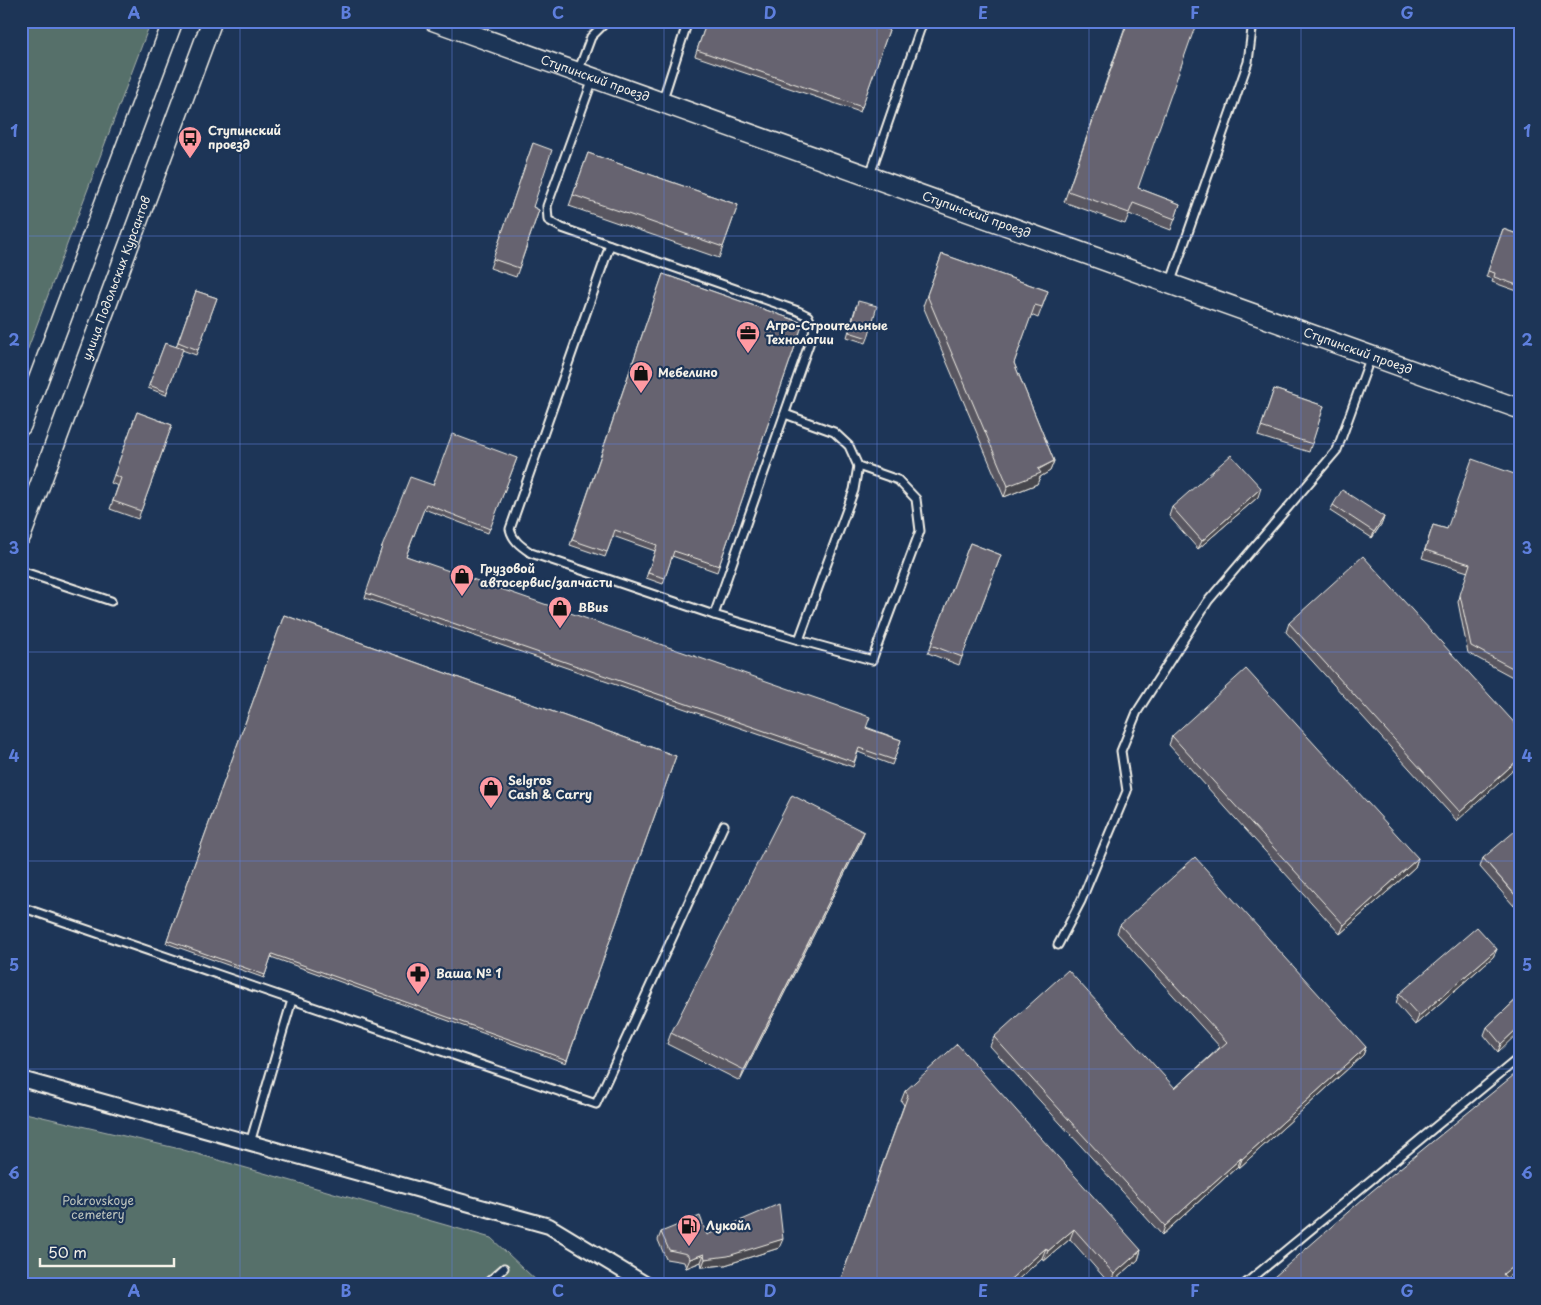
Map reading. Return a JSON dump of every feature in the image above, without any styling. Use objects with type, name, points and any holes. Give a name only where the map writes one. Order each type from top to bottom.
[{"type":"street","points":[[21,426],[173,21]]},
{"type":"street","name":"улица Подольских Курсантов","points":[[21,536],[212,21]]},
{"type":"street","name":"Ступинский проезд","points":[[434,21],[1520,409]]},
{"type":"street","points":[[21,1079],[549,1226],[645,1284]]},
{"type":"lane","points":[[604,21],[603,25],[592,37],[586,75],[547,206],[548,220],[562,228],[798,311],[808,316],[814,330],[714,615]]},
{"type":"lane","points":[[662,102],[688,21]]},
{"type":"lane","points":[[870,177],[923,21]]},
{"type":"lane","points":[[1170,284],[1248,62],[1253,21]]},
{"type":"lane","points":[[610,245],[510,529],[512,537],[521,546],[531,553],[714,615],[872,660],[920,531],[916,500],[898,480],[858,466]]},
{"type":"lane","points":[[1058,945],[1081,901],[1127,791],[1121,751],[1137,712],[1208,601],[1336,450],[1371,356]]},
{"type":"lane","points":[[785,414],[834,432],[849,446],[858,466],[854,490],[799,640]]},
{"type":"lane","points":[[21,571],[111,601]]},
{"type":"lane","points":[[21,907],[596,1104],[724,825]]},
{"type":"lane","points":[[250,1142],[292,1000]]},
{"type":"lane","points":[[1245,1284],[1520,1057]]},
{"type":"lane","points":[[486,1284],[504,1268]]},
{"type":"green space","points":[[21,21],[151,21],[21,367]]},
{"type":"green space","name":"Pokrovskoye cemetery","points":[[21,1112],[180,1149],[491,1238],[540,1284],[21,1284]]},
{"type":"building","points":[[707,21],[862,21],[889,30],[862,107],[697,50]]},
{"type":"building","points":[[1128,21],[1197,21],[1138,188],[1180,204],[1175,219],[1133,203],[1129,213],[1068,191]]},
{"type":"building","points":[[533,143],[552,150],[533,207],[539,210],[519,268],[493,259]]},
{"type":"building","points":[[588,153],[738,205],[723,247],[573,195]]},
{"type":"building","points":[[1503,229],[1520,235],[1520,286],[1494,277],[1495,273],[1488,271]]},
{"type":"building","points":[[942,254],[1048,291],[1042,307],[1035,305],[1014,363],[1054,461],[1038,469],[1041,473],[1008,486],[927,295]]},
{"type":"building","points":[[663,274],[803,323],[719,566],[674,551],[665,578],[648,573],[657,545],[615,530],[607,552],[572,540]]},
{"type":"building","points":[[196,291],[217,298],[198,350],[178,342]]},
{"type":"building","points":[[858,301],[877,306],[868,338],[849,332]]},
{"type":"building","points":[[165,343],[183,349],[167,392],[149,385]]},
{"type":"building","points":[[1274,389],[1324,406],[1312,444],[1261,427]]},
{"type":"building","points":[[137,412],[172,425],[141,511],[113,501],[121,478],[114,475]]},
{"type":"building","points":[[452,434],[517,458],[490,529],[426,504],[406,556],[870,717],[866,728],[901,740],[894,760],[859,748],[854,762],[366,593],[410,477],[433,485]]},
{"type":"building","points":[[1231,455],[1261,488],[1202,541],[1172,507]]},
{"type":"building","points":[[1472,459],[1520,476],[1520,672],[1471,646],[1460,595],[1470,564],[1425,550],[1433,525],[1447,529]]},
{"type":"building","points":[[1342,490],[1384,517],[1374,532],[1333,505]]},
{"type":"building","points":[[970,543],[1001,555],[962,657],[931,645]]},
{"type":"building","points":[[1363,556],[1520,729],[1520,758],[1460,812],[1289,623]]},
{"type":"building","name":"Selgros Cash & Carry","points":[[284,615],[676,756],[567,1060],[272,954],[265,975],[167,940]]},
{"type":"building","points":[[1246,669],[1418,858],[1344,925],[1172,736]]},
{"type":"building","points":[[792,795],[864,832],[744,1070],[671,1033]]},
{"type":"building","points":[[1515,831],[1520,836],[1520,895],[1517,897],[1483,858]]},
{"type":"building","points":[[1195,857],[1366,1047],[1165,1226],[994,1037],[1068,970],[1175,1088],[1227,1042],[1120,925]]},
{"type":"building","points":[[1477,927],[1497,949],[1419,1016],[1399,994]]},
{"type":"building","points":[[1520,996],[1520,1026],[1501,1044],[1487,1027]]},
{"type":"building","points":[[957,1044],[1141,1250],[1114,1274],[1074,1229],[1048,1251],[1046,1248],[1005,1284],[839,1284],[908,1095],[905,1091]]},
{"type":"building","points":[[1520,1070],[1520,1261],[1503,1274],[1511,1284],[1266,1284],[1372,1191]]},
{"type":"building","points":[[779,1204],[783,1239],[728,1256],[705,1259],[704,1254],[690,1259],[687,1254],[669,1250],[661,1232],[700,1216],[707,1235]]},
{"type":"place","name":"Ступинский проезд","points":[[190,159]]},
{"type":"place","name":"Агро-Строительные Технологии","points":[[748,354]]},
{"type":"place","name":"Мебелино","points":[[641,394]]},
{"type":"place","name":"Грузовой автосервис/запчасти","points":[[462,597]]},
{"type":"place","name":"BBus","points":[[560,629]]},
{"type":"place","name":"Selgros Cash & Carry","points":[[491,809]]},
{"type":"place","name":"Ваша № 1","points":[[418,995]]},
{"type":"place","name":"Лукойл","points":[[689,1247]]}]
